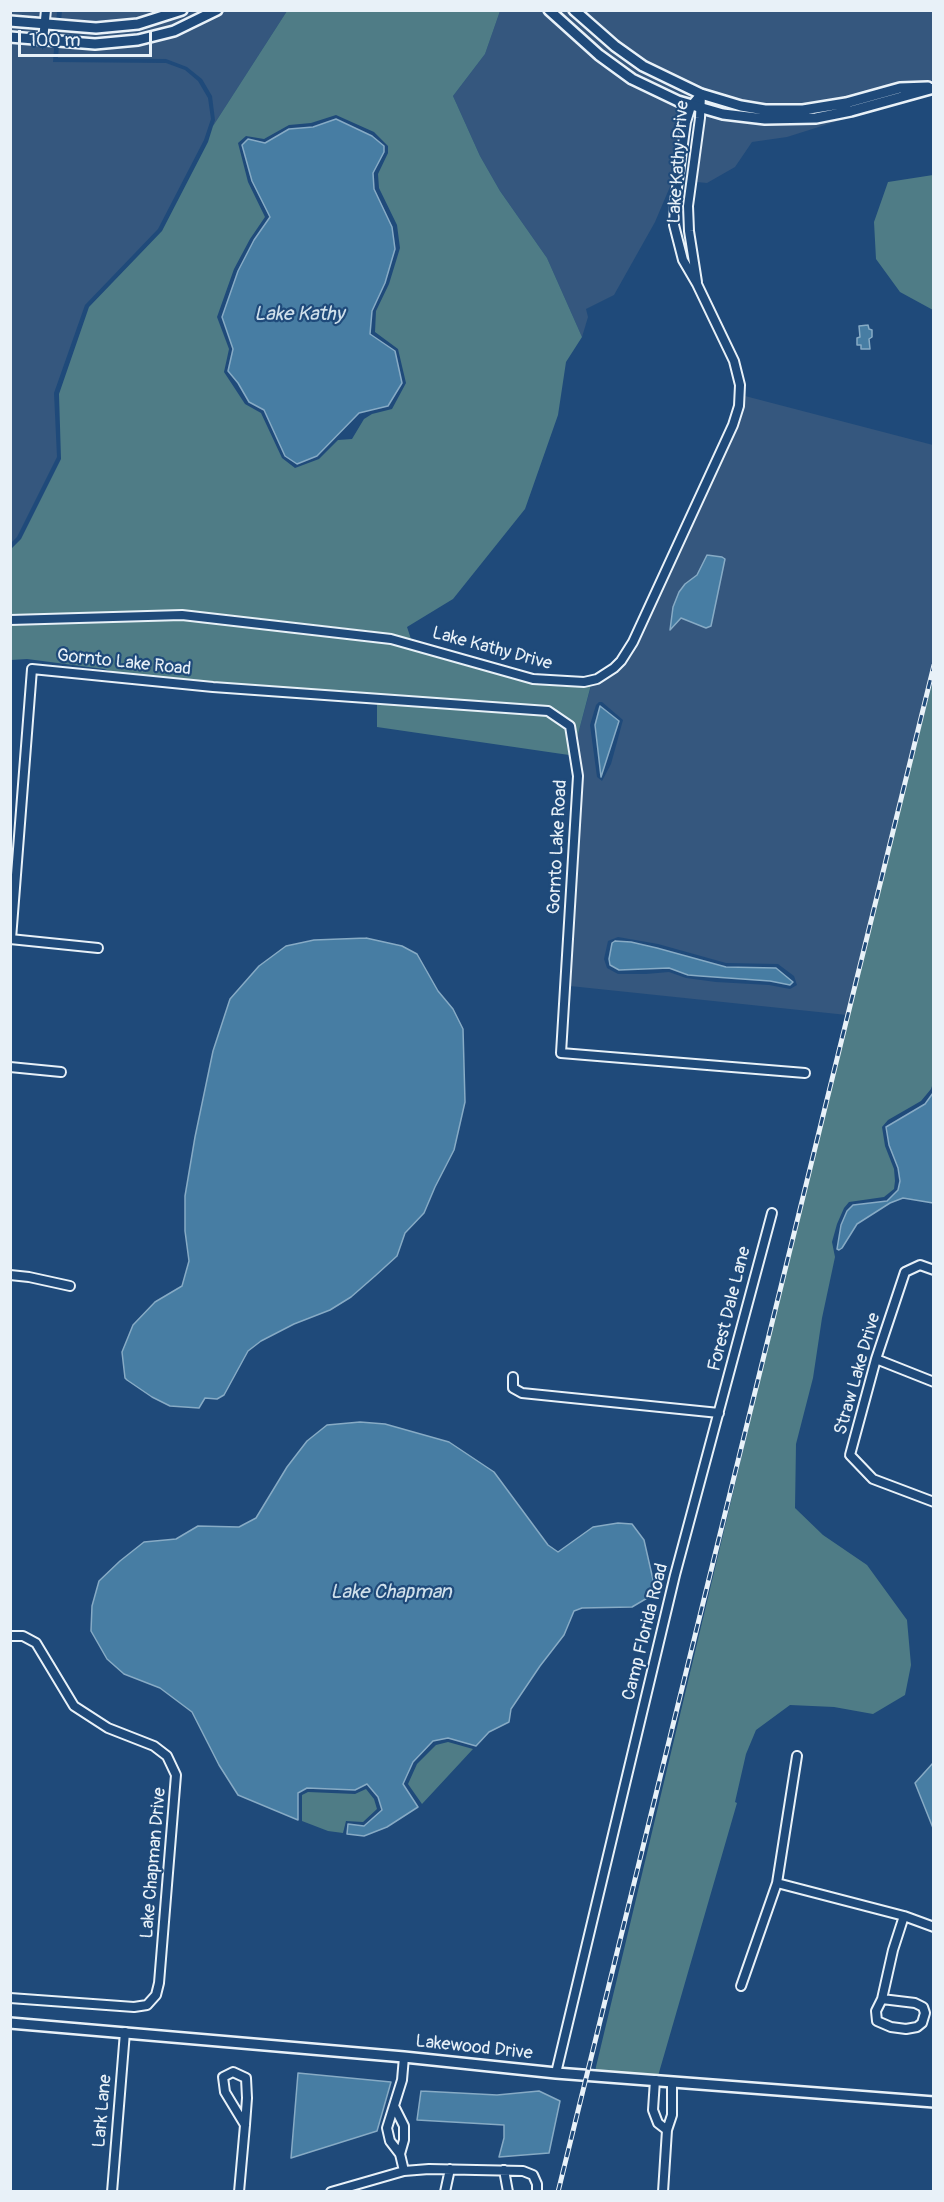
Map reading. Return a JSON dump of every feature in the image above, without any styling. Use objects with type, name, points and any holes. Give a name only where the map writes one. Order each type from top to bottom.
[{"type":"street","points":[[44,40],[46,10]]},
{"type":"street","points":[[10,21],[96,28],[138,24],[183,10]]},
{"type":"street","points":[[10,37],[95,44],[138,40],[174,31],[217,10]]},
{"type":"street","points":[[549,10],[599,55],[632,79],[664,96],[696,107],[755,118],[805,119],[851,111],[933,88]]},
{"type":"street","points":[[574,10],[629,57],[657,74],[701,94],[756,109],[793,111],[846,103],[900,88],[933,88]]},
{"type":"street","points":[[171,15],[174,31]]},
{"type":"street","name":"Lake Kathy Drive","points":[[10,620],[159,615],[215,618],[391,639],[533,679],[577,683],[597,679],[614,668],[627,653],[737,413],[740,393],[734,360],[697,284],[687,270],[679,250],[674,217],[686,122],[701,94]]},
{"type":"street","name":"Lake Kathy Drive","points":[[696,107],[688,206],[689,231],[697,284]]},
{"type":"street","name":"Gornto Lake Road","points":[[11,939],[32,669],[213,687],[548,711],[570,726],[578,776],[561,1053],[806,1073]]},
{"type":"street","points":[[11,939],[98,948]]},
{"type":"street","points":[[10,1067],[61,1072]]},
{"type":"street","name":"Forest Dale Lane","points":[[719,1413],[772,1213]]},
{"type":"street","name":"Straw Lake Drive","points":[[933,1270],[920,1265],[905,1272],[876,1359],[850,1455],[873,1479],[933,1503]]},
{"type":"street","points":[[10,1275],[70,1286]]},
{"type":"street","points":[[876,1359],[933,1382]]},
{"type":"street","points":[[513,1377],[513,1388],[522,1393],[719,1413]]},
{"type":"street","name":"Camp Florida Road","points":[[556,2073],[675,1575],[719,1413]]},
{"type":"street","name":"Lake Chapman Drive","points":[[10,1636],[23,1636],[36,1643],[74,1706],[108,1728],[154,1746],[167,1756],[176,1775],[159,1983],[156,1995],[147,2005],[134,2007],[10,1998]]},
{"type":"street","points":[[741,1986],[777,1883],[797,1756]]},
{"type":"street","points":[[777,1883],[904,1916],[933,1927]]},
{"type":"street","points":[[882,1999],[915,2003],[923,2007],[925,2013],[922,2023],[917,2027],[906,2029],[877,2022],[876,2011],[882,1999],[893,1950],[904,1916]]},
{"type":"street","name":"Lakewood Drive","points":[[10,2022],[556,2073],[933,2103]]},
{"type":"street","name":"Lark Lane","points":[[112,2192],[124,2032]]},
{"type":"street","points":[[404,2057],[402,2080],[387,2128],[390,2141],[400,2154],[404,2171]]},
{"type":"street","points":[[239,2192],[244,2125],[246,2078],[233,2072],[223,2077],[225,2092],[244,2125]]},
{"type":"street","points":[[655,2080],[653,2110],[658,2123],[667,2130]]},
{"type":"street","points":[[663,2192],[667,2130],[672,2115],[672,2082]]},
{"type":"street","points":[[394,2106],[404,2126],[404,2140],[400,2154]]},
{"type":"street","points":[[445,2192],[450,2169]]},
{"type":"street","points":[[331,2192],[404,2171],[450,2169],[523,2170],[533,2175],[537,2184],[537,2192]]},
{"type":"street","points":[[504,2170],[508,2192]]},
{"type":"shaded area","points":[[227,10],[287,11],[213,126],[215,120],[212,96],[202,79],[187,67],[166,59],[58,58],[59,46],[95,49],[138,45],[176,36]]},
{"type":"shaded area","points":[[11,11],[57,11],[53,62],[166,63],[185,70],[198,81],[208,98],[211,119],[204,140],[158,229],[85,305],[54,393],[57,457],[17,537],[11,543]]},
{"type":"shaded area","points":[[62,11],[170,11],[136,19],[96,24],[61,21]]},
{"type":"shaded area","points":[[195,11],[207,11],[172,27],[136,36],[94,40],[60,37],[60,30],[97,33],[138,28],[173,20]]},
{"type":"shaded area","points":[[500,11],[540,11],[596,58],[629,82],[662,100],[685,109],[672,182],[655,222],[614,295],[586,309],[588,317],[582,337],[547,258],[500,191],[480,156],[453,96],[485,54]]},
{"type":"shaded area","points":[[557,11],[567,11],[611,49],[640,70],[693,95],[689,100],[636,75],[611,58]]},
{"type":"shaded area","points":[[582,11],[933,11],[933,83],[899,83],[845,98],[802,106],[766,105],[742,101],[706,91],[646,62],[618,42]]},
{"type":"shaded area","points":[[860,114],[787,137],[752,142],[735,167],[707,183],[697,182],[706,115],[775,124],[816,122]]},
{"type":"shaded area","points":[[745,396],[933,445],[933,680],[847,1015],[570,986],[583,776],[577,738],[591,686],[617,672],[632,655],[742,414]],"holes":[[[599,702],[623,720],[611,764],[602,781],[597,777],[590,725]],[[618,937],[658,944],[726,963],[778,964],[794,976],[797,985],[790,989],[769,985],[716,982],[686,978],[669,972],[618,974],[607,968],[604,959],[608,941]]]},
{"type":"green space","points":[[287,11],[500,11],[485,54],[453,96],[480,156],[500,191],[547,258],[582,337],[566,362],[558,415],[525,509],[453,599],[407,627],[411,639],[371,631],[182,610],[11,615],[11,549],[21,539],[61,459],[59,394],[89,307],[162,231],[208,142],[213,126]],"holes":[[[336,115],[374,132],[388,146],[388,153],[378,174],[379,188],[397,225],[400,248],[389,284],[376,311],[375,332],[398,349],[406,383],[392,409],[372,414],[364,419],[352,439],[338,440],[319,459],[295,468],[282,458],[261,413],[245,404],[224,372],[229,349],[217,317],[234,269],[265,217],[248,182],[238,143],[246,136],[264,139],[289,125],[311,123]]]},
{"type":"green space","points":[[934,175],[933,310],[900,292],[876,259],[874,222],[888,182]]},
{"type":"green space","points":[[159,619],[370,640],[410,648],[532,684],[570,687],[591,685],[577,738],[573,722],[548,707],[213,683],[117,673],[104,669],[27,659],[11,660],[10,625]]},
{"type":"green space","points":[[933,680],[933,1083],[921,1101],[888,1120],[882,1127],[885,1146],[894,1169],[894,1189],[884,1197],[849,1202],[837,1224],[832,1242],[835,1257],[822,1318],[813,1378],[796,1444],[795,1508],[823,1535],[867,1565],[907,1620],[911,1665],[905,1695],[873,1714],[834,1707],[790,1705],[756,1730],[746,1754],[735,1802],[737,1803],[658,2076],[595,2071],[847,1015]]},
{"type":"green space","points":[[377,704],[546,716],[566,728],[569,755],[377,727]]},
{"type":"green space","points":[[448,1742],[473,1749],[422,1804],[408,1784],[417,1764],[436,1745]]},
{"type":"green space","points":[[366,1789],[374,1799],[377,1809],[363,1822],[346,1821],[343,1833],[328,1831],[302,1821],[302,1795],[308,1792],[355,1794]]},
{"type":"water","name":"Lake Kathy","points":[[336,119],[372,136],[384,146],[384,152],[373,173],[374,189],[392,227],[395,249],[385,283],[372,311],[370,334],[395,351],[402,383],[388,406],[359,413],[317,456],[297,464],[285,456],[264,410],[249,402],[228,371],[233,349],[222,317],[238,271],[254,240],[270,217],[252,181],[242,145],[248,139],[265,143],[289,129],[313,127]]},
{"type":"water","points":[[868,325],[872,330],[872,337],[869,339],[870,349],[861,349],[861,345],[857,345],[857,338],[860,337],[859,326]]},
{"type":"water","points":[[707,555],[725,559],[711,626],[706,628],[681,618],[670,630],[673,607],[679,592],[697,575]]},
{"type":"water","points":[[600,706],[619,721],[601,777],[595,725]]},
{"type":"water","points":[[366,938],[402,946],[417,954],[438,991],[453,1009],[463,1029],[465,1102],[454,1150],[424,1213],[405,1233],[397,1256],[375,1276],[351,1297],[330,1310],[294,1324],[261,1341],[248,1351],[224,1395],[217,1399],[205,1398],[199,1408],[170,1406],[152,1397],[125,1378],[122,1352],[133,1325],[155,1302],[182,1286],[189,1261],[185,1231],[185,1196],[213,1051],[230,999],[259,966],[286,946],[314,940]]},
{"type":"water","points":[[615,941],[657,948],[726,967],[776,968],[793,982],[790,985],[770,981],[688,975],[669,968],[619,970],[610,965],[609,959],[612,943]]},
{"type":"water","points":[[933,1093],[933,1203],[903,1198],[890,1203],[857,1224],[842,1248],[837,1249],[841,1225],[847,1211],[853,1205],[887,1201],[898,1190],[900,1181],[898,1168],[889,1145],[886,1127],[925,1104]]},
{"type":"water","name":"Lake Chapman","points":[[360,1422],[385,1424],[449,1442],[494,1472],[548,1545],[558,1552],[593,1527],[618,1523],[632,1524],[644,1540],[654,1584],[649,1597],[632,1607],[582,1608],[574,1611],[564,1635],[511,1709],[509,1722],[489,1732],[476,1746],[448,1738],[433,1741],[413,1762],[403,1784],[418,1807],[387,1827],[364,1836],[347,1834],[348,1824],[364,1826],[382,1810],[378,1797],[367,1784],[355,1790],[307,1788],[298,1793],[298,1820],[238,1795],[219,1765],[192,1712],[160,1688],[124,1674],[107,1659],[91,1631],[92,1606],[99,1581],[144,1542],[176,1539],[198,1526],[239,1527],[256,1518],[287,1467],[307,1441],[327,1425]]},
{"type":"water","points":[[933,1763],[933,1828],[915,1783]]},
{"type":"water","points":[[298,2073],[391,2082],[377,2131],[291,2158]]},
{"type":"water","points":[[421,2091],[497,2095],[539,2091],[560,2101],[549,2153],[499,2157],[504,2138],[504,2125],[417,2120]]},
{"type":"railway","points":[[558,2192],[934,665]]}]
